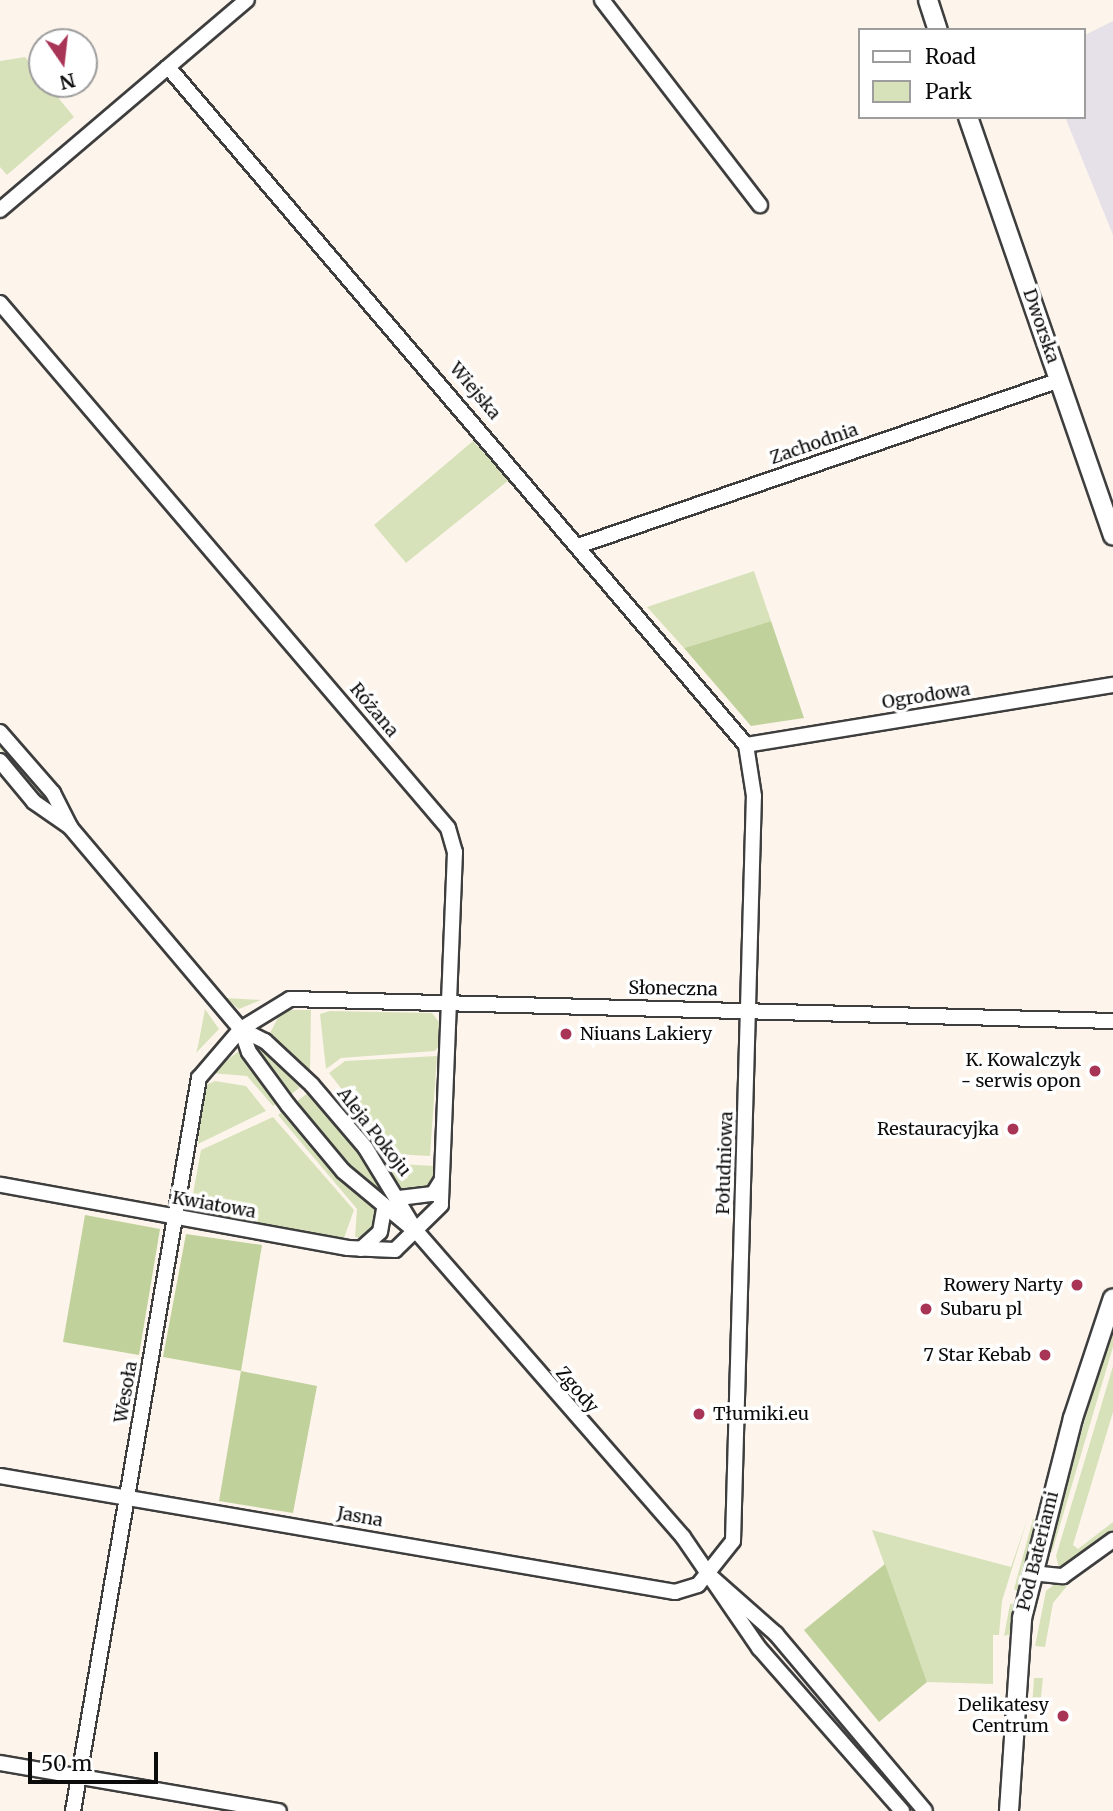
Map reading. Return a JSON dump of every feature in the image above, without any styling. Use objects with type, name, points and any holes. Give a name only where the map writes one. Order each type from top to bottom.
[{"type":"street","points":[[0,210],[247,0]]},
{"type":"street","points":[[602,0],[761,205]]},
{"type":"street","points":[[928,0],[937,28]]},
{"type":"street","name":"Wiejska","points":[[168,67],[581,545],[746,745]]},
{"type":"street","name":"Dworska","points":[[969,119],[1113,536]]},
{"type":"street","name":"Różana","points":[[0,303],[448,828],[455,852],[443,1173],[439,1211],[416,1231]]},
{"type":"street","name":"Zachodnia","points":[[581,545],[1060,380]]},
{"type":"street","name":"Ogrodowa","points":[[746,745],[1113,685]]},
{"type":"street","name":"Aleja Pokoju","points":[[0,732],[53,793],[70,827],[241,1030],[249,1052],[288,1105],[384,1210],[416,1231]]},
{"type":"street","name":"Południowa","points":[[709,1575],[733,1541],[754,796],[746,745]]},
{"type":"street","name":"Aleja Pokoju","points":[[0,761],[34,802],[70,827]]},
{"type":"street","name":"Słoneczna","points":[[241,1030],[290,999],[1113,1021]]},
{"type":"street","name":"Aleja Pokoju","points":[[241,1030],[265,1041],[312,1085],[399,1198],[416,1231]]},
{"type":"street","name":"Wesoła","points":[[73,1811],[199,1077],[241,1030]]},
{"type":"street","points":[[399,1198],[433,1194],[443,1173]]},
{"type":"street","name":"Kwiatowa","points":[[0,1185],[176,1219],[361,1249],[390,1252],[416,1231]]},
{"type":"street","points":[[361,1249],[380,1232],[384,1210]]},
{"type":"street","name":"Zgody","points":[[416,1231],[709,1575],[759,1648],[902,1811]]},
{"type":"street","name":"Pod Bateriami","points":[[1009,1811],[1015,1660],[1032,1573],[1113,1298]]},
{"type":"street","name":"Jasna","points":[[0,1476],[675,1592],[709,1575]]},
{"type":"street","points":[[1032,1573],[1063,1576],[1113,1540]]},
{"type":"street","name":"Zgody","points":[[709,1575],[776,1634],[925,1811]]},
{"type":"street","points":[[0,1763],[279,1811]]},
{"type":"shaded area","points":[[1113,21],[1113,235],[1066,119],[1085,119],[1085,35]]},
{"type":"green space","points":[[25,57],[28,61],[28,98],[58,98],[74,117],[7,175],[0,167],[0,61]]},
{"type":"green space","points":[[473,441],[509,480],[406,563],[374,525]]},
{"type":"green space","points":[[754,571],[771,621],[684,648],[647,607]]},
{"type":"green space","points":[[771,621],[804,718],[751,726],[684,648]]},
{"type":"green space","points":[[0,741],[46,795],[44,800],[0,749]]},
{"type":"green space","points":[[225,998],[261,1000],[239,1009]]},
{"type":"green space","points":[[205,1009],[219,1029],[196,1053],[198,1046]]},
{"type":"green space","points":[[282,1010],[311,1010],[310,1073],[270,1033]]},
{"type":"green space","points":[[330,1011],[432,1013],[439,1022],[439,1046],[435,1051],[341,1058],[326,1069],[320,1014]]},
{"type":"green space","points":[[254,1044],[303,1085],[289,1096]]},
{"type":"green space","points":[[239,1051],[277,1103],[273,1106],[247,1076],[210,1073]]},
{"type":"green space","points":[[437,1056],[430,1156],[393,1154],[329,1073],[345,1061]]},
{"type":"green space","points":[[215,1081],[246,1086],[266,1111],[198,1144],[204,1086]]},
{"type":"green space","points":[[309,1092],[356,1143],[404,1217],[345,1164],[296,1102]]},
{"type":"green space","points":[[283,1111],[338,1174],[379,1209],[389,1224],[386,1242],[355,1237],[357,1209],[278,1115]]},
{"type":"green space","points":[[273,1117],[354,1210],[344,1238],[190,1210],[201,1150]]},
{"type":"green space","points":[[383,1163],[434,1166],[433,1186],[403,1191]]},
{"type":"green space","points":[[85,1215],[160,1229],[139,1355],[63,1342]]},
{"type":"green space","points":[[186,1234],[262,1245],[241,1371],[163,1357]]},
{"type":"green space","points":[[1113,1323],[1113,1347],[1052,1552],[1047,1551]]},
{"type":"green space","points":[[1113,1366],[1113,1412],[1073,1545],[1078,1549],[1113,1522],[1113,1531],[1059,1568],[1056,1556]]},
{"type":"green space","points":[[241,1371],[317,1386],[293,1513],[219,1501]]},
{"type":"green space","points":[[1028,1517],[1002,1601],[999,1635],[993,1635],[993,1684],[927,1682],[872,1530],[1011,1567]]},
{"type":"green space","points":[[1033,1519],[1039,1523],[1019,1592],[1014,1589]]},
{"type":"green space","points":[[885,1564],[927,1682],[879,1722],[804,1630]]},
{"type":"green space","points":[[1056,1583],[1067,1586],[1053,1603],[1045,1647],[1035,1646],[1046,1591]]},
{"type":"green space","points":[[1017,1603],[1011,1634],[1004,1636],[1010,1604]]},
{"type":"green space","points":[[1034,1678],[1043,1678],[1040,1706],[1032,1706]]},
{"type":"place","name":"Niuans Lakiery","points":[[566,1034]]},
{"type":"place","name":"K. Kowalczyk - serwis opon","points":[[1095,1071]]},
{"type":"place","name":"Restauracyjka","points":[[1013,1129]]},
{"type":"place","name":"Rowery Narty","points":[[1077,1285]]},
{"type":"place","name":"Subaru pl","points":[[926,1309]]},
{"type":"place","name":"7 Star Kebab","points":[[1045,1355]]},
{"type":"place","name":"Tłumiki.eu","points":[[699,1414]]},
{"type":"place","name":"Delikatesy Centrum","points":[[1063,1716]]}]
